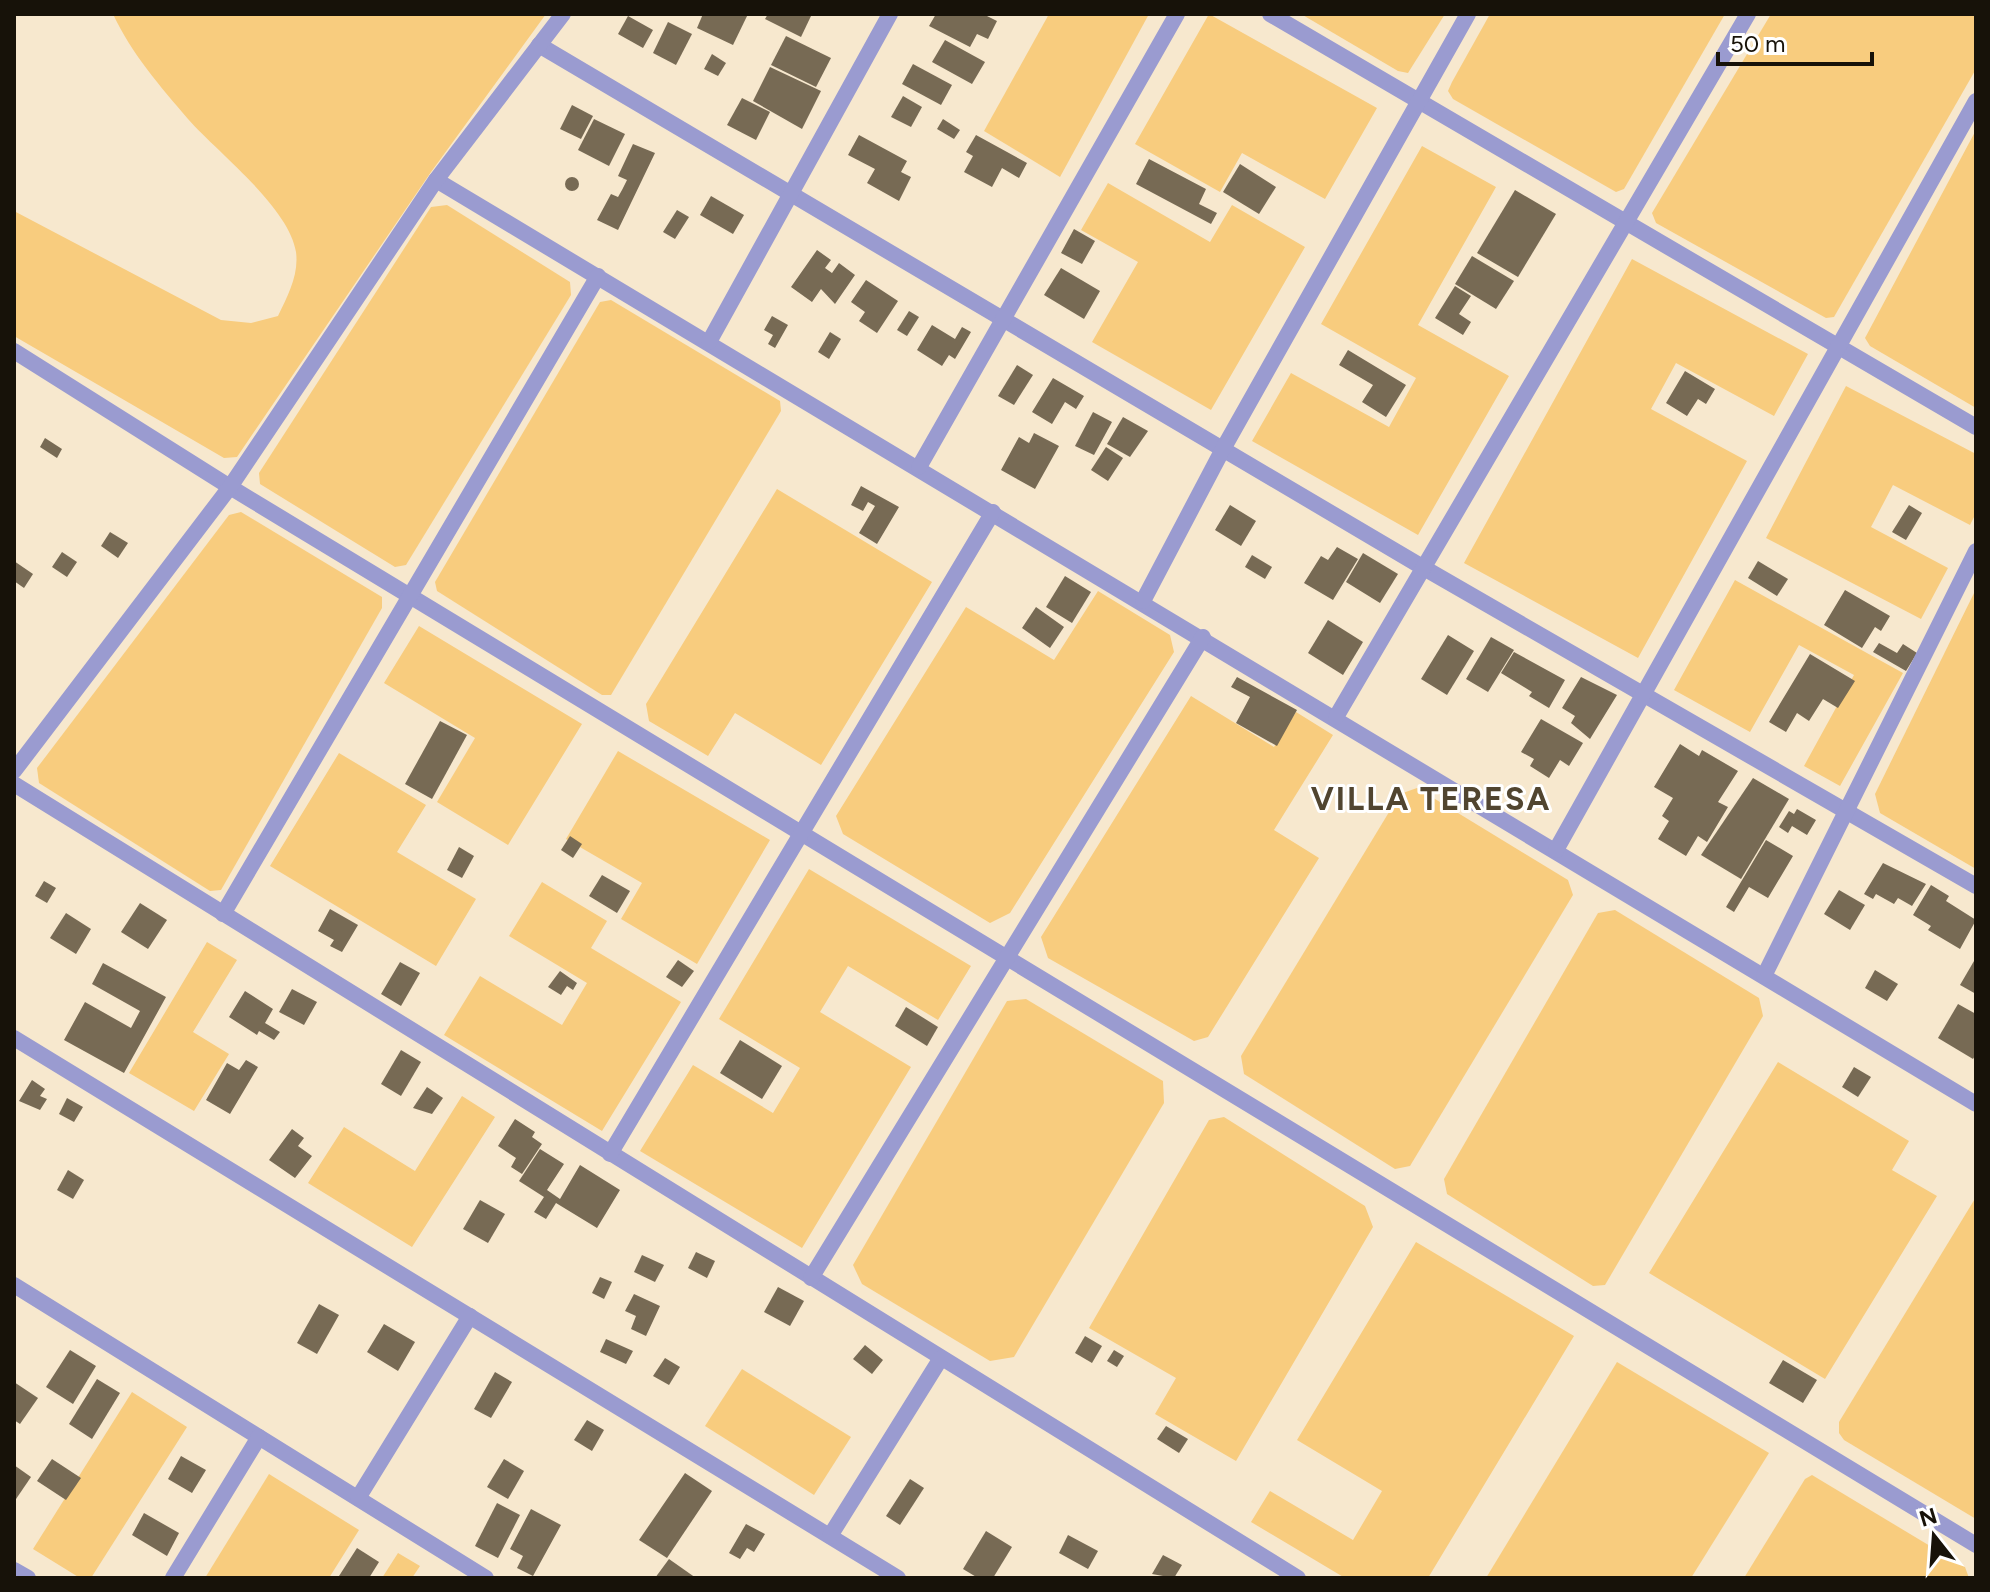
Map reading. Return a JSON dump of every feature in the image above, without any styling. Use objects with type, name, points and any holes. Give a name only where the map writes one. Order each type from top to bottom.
[{"type":"street","points":[[14,771],[230,487],[436,180],[563,14]]},
{"type":"street","points":[[709,342],[890,14]]},
{"type":"street","points":[[919,467],[1177,14]]},
{"type":"street","points":[[1270,14],[1976,427]]},
{"type":"street","points":[[1143,601],[1223,449],[1468,14]]},
{"type":"street","points":[[1336,717],[1748,14]]},
{"type":"street","points":[[539,45],[1424,568],[1976,886]]},
{"type":"street","points":[[1556,850],[1976,101]]},
{"type":"street","points":[[436,180],[1764,976],[1974,1098]]},
{"type":"street","points":[[223,914],[598,276]]},
{"type":"street","points":[[14,351],[230,487],[1976,1545]]},
{"type":"street","points":[[610,1154],[993,512]]},
{"type":"street","points":[[1764,976],[1976,551]]},
{"type":"street","points":[[811,1278],[1203,637]]},
{"type":"street","points":[[14,784],[1298,1578]]},
{"type":"street","points":[[14,1038],[898,1578]]},
{"type":"street","points":[[14,1285],[486,1578]]},
{"type":"street","points":[[358,1498],[470,1316]]},
{"type":"street","points":[[830,1536],[941,1358]]},
{"type":"street","points":[[173,1578],[259,1437]]},
{"type":"street","points":[[14,1570],[28,1578]]},
{"type":"shaded area","points":[[113,14],[546,14],[431,172],[237,457],[224,458],[14,336],[14,211],[221,320],[251,323],[278,316],[292,285],[296,252],[291,235],[280,217],[251,181],[201,133],[167,94],[137,56]]},
{"type":"shaded area","points":[[1049,14],[1149,14],[1060,177],[984,131]]},
{"type":"shaded area","points":[[1209,14],[1377,108],[1325,199],[1242,153],[1220,192],[1135,144]]},
{"type":"shaded area","points":[[1301,14],[1445,14],[1408,73],[1398,71]]},
{"type":"shaded area","points":[[1490,14],[1725,14],[1624,189],[1616,192],[1453,99],[1448,91]]},
{"type":"shaded area","points":[[1771,14],[1976,14],[1976,69],[1834,317],[1826,318],[1656,223],[1652,213]]},
{"type":"shaded area","points":[[1976,130],[1976,408],[1870,346],[1865,338]]},
{"type":"shaded area","points":[[1422,146],[1496,187],[1418,325],[1509,376],[1418,535],[1252,441],[1291,373],[1389,427],[1416,378],[1321,324]]},
{"type":"shaded area","points":[[1108,183],[1210,242],[1232,205],[1305,247],[1211,410],[1092,342],[1138,262],[1081,230]]},
{"type":"shaded area","points":[[447,205],[570,282],[571,295],[406,565],[395,567],[260,484],[259,473],[431,207]]},
{"type":"shaded area","points":[[1632,259],[1808,354],[1774,416],[1676,363],[1651,409],[1747,461],[1638,658],[1464,563]]},
{"type":"shaded area","points":[[611,300],[780,401],[781,411],[611,695],[602,695],[437,591],[435,582],[600,302]]},
{"type":"shaded area","points":[[1846,386],[1976,454],[1976,513],[1970,525],[1893,485],[1871,527],[1948,568],[1921,619],[1766,538]]},
{"type":"shaded area","points":[[777,489],[932,582],[821,765],[735,713],[708,756],[649,721],[646,704]]},
{"type":"shaded area","points":[[241,512],[382,597],[382,608],[221,890],[210,891],[39,783],[37,768],[229,515]]},
{"type":"shaded area","points":[[1735,580],[1903,673],[1840,786],[1804,766],[1854,675],[1799,645],[1750,732],[1674,690]]},
{"type":"shaded area","points":[[1976,589],[1976,869],[1880,813],[1875,794]]},
{"type":"shaded area","points":[[1098,591],[1170,635],[1174,652],[1010,913],[990,923],[843,834],[836,816],[966,607],[1054,660]]},
{"type":"shaded area","points":[[419,626],[582,724],[508,845],[437,802],[475,738],[384,683]]},
{"type":"shaded area","points":[[1191,696],[1274,747],[1296,712],[1333,735],[1274,830],[1319,858],[1208,1037],[1194,1041],[1048,958],[1041,937]]},
{"type":"shaded area","points":[[618,751],[770,840],[697,964],[621,919],[642,883],[566,839]]},
{"type":"shaded area","points":[[339,753],[426,805],[397,852],[476,899],[436,966],[270,866]]},
{"type":"shaded area","points":[[1417,788],[1568,880],[1573,895],[1410,1166],[1395,1169],[1244,1074],[1241,1056],[1400,794]]},
{"type":"shaded area","points":[[809,869],[971,966],[938,1020],[848,966],[820,1012],[911,1067],[802,1248],[640,1151],[693,1065],[773,1113],[800,1068],[719,1019]]},
{"type":"shaded area","points":[[542,882],[607,921],[591,948],[681,1002],[602,1131],[444,1035],[480,976],[562,1025],[587,983],[509,936]]},
{"type":"shaded area","points":[[1615,910],[1759,998],[1763,1016],[1605,1285],[1593,1286],[1447,1194],[1444,1179],[1598,913]]},
{"type":"shaded area","points":[[207,942],[237,960],[193,1032],[229,1054],[194,1111],[129,1073]]},
{"type":"shaded area","points":[[1026,999],[1163,1081],[1164,1103],[1014,1357],[990,1361],[862,1284],[853,1265],[1007,1001]]},
{"type":"shaded area","points":[[1778,1062],[1909,1141],[1892,1170],[1937,1196],[1825,1379],[1649,1273]]},
{"type":"shaded area","points":[[462,1096],[495,1117],[412,1247],[308,1183],[344,1127],[415,1171]]},
{"type":"shaded area","points":[[1224,1117],[1365,1206],[1373,1227],[1236,1461],[1155,1414],[1176,1378],[1089,1328],[1209,1120]]},
{"type":"shaded area","points":[[1976,1197],[1976,1519],[1844,1440],[1839,1433],[1839,1422]]},
{"type":"shaded area","points":[[1416,1242],[1574,1336],[1428,1578],[1345,1578],[1251,1522],[1270,1491],[1353,1540],[1382,1491],[1297,1440]]},
{"type":"shaded area","points":[[1617,1362],[1769,1453],[1691,1578],[1486,1578]]},
{"type":"shaded area","points":[[742,1369],[851,1437],[814,1495],[705,1426]]},
{"type":"shaded area","points":[[132,1392],[187,1427],[91,1578],[80,1578],[33,1549]]},
{"type":"shaded area","points":[[269,1474],[359,1530],[329,1578],[205,1578]]},
{"type":"shaded area","points":[[1812,1475],[1965,1567],[1969,1578],[1744,1578],[1805,1479]]},
{"type":"shaded area","points":[[398,1553],[420,1566],[412,1578],[382,1578]]},
{"type":"building","points":[[703,14],[748,14],[733,45],[697,28]]},
{"type":"building","points":[[768,14],[811,16],[801,37],[765,19]]},
{"type":"building","points":[[936,14],[983,14],[997,21],[988,39],[977,34],[970,47],[929,26]]},
{"type":"building","points":[[628,16],[653,30],[643,48],[618,34]]},
{"type":"building","points":[[668,22],[692,34],[676,65],[653,53]]},
{"type":"building","points":[[786,36],[831,58],[816,87],[771,65]]},
{"type":"building","points":[[945,40],[985,62],[972,84],[932,62]]},
{"type":"building","points":[[712,54],[726,63],[718,76],[704,69]]},
{"type":"building","points":[[913,64],[952,85],[941,105],[902,84]]},
{"type":"building","points":[[770,67],[821,91],[802,129],[753,101]]},
{"type":"building","points":[[903,96],[922,107],[911,127],[891,117]]},
{"type":"building","points":[[742,98],[770,112],[756,140],[727,125]]},
{"type":"building","points":[[572,105],[593,116],[581,139],[560,129]]},
{"type":"building","points":[[594,119],[625,134],[609,166],[578,150]]},
{"type":"building","points":[[943,119],[960,130],[954,139],[937,129]]},
{"type":"building","points":[[859,135],[907,161],[901,172],[911,177],[899,201],[867,183],[875,169],[848,155]]},
{"type":"building","points":[[976,135],[1027,163],[1019,178],[1002,168],[992,187],[964,172],[973,156],[966,152]]},
{"type":"building","points":[[633,144],[655,153],[618,230],[597,220],[611,194],[618,197],[627,180],[618,176]]},
{"type":"building","points":[[1149,159],[1206,189],[1199,204],[1217,213],[1211,224],[1136,184]]},
{"type":"building","points":[[1240,164],[1276,187],[1259,214],[1223,192]]},
{"type":"building","points":[[572,177],[579,184],[572,191],[565,184]]},
{"type":"building","points":[[1515,190],[1556,214],[1518,277],[1477,253]]},
{"type":"building","points":[[711,196],[744,215],[733,234],[700,215]]},
{"type":"building","points":[[677,210],[689,217],[675,239],[663,232]]},
{"type":"building","points":[[1074,229],[1095,241],[1082,264],[1061,253]]},
{"type":"building","points":[[817,250],[831,260],[825,268],[832,273],[839,263],[855,275],[835,304],[821,289],[812,302],[791,287]]},
{"type":"building","points":[[1472,256],[1514,281],[1496,309],[1455,284]]},
{"type":"building","points":[[1061,268],[1100,291],[1084,319],[1044,295]]},
{"type":"building","points":[[866,280],[898,301],[877,333],[859,321],[865,312],[851,302]]},
{"type":"building","points":[[1455,286],[1471,296],[1459,314],[1471,322],[1463,335],[1435,318]]},
{"type":"building","points":[[909,311],[919,317],[907,336],[897,330]]},
{"type":"building","points":[[772,316],[788,325],[775,348],[768,344],[773,335],[764,330]]},
{"type":"building","points":[[932,325],[955,339],[962,327],[971,332],[955,359],[949,355],[942,366],[917,350]]},
{"type":"building","points":[[830,332],[841,339],[829,359],[818,352]]},
{"type":"building","points":[[1348,350],[1406,385],[1386,417],[1362,402],[1373,385],[1339,365]]},
{"type":"building","points":[[1017,365],[1033,375],[1014,405],[998,396]]},
{"type":"building","points":[[1685,371],[1715,389],[1706,404],[1698,399],[1687,416],[1666,403]]},
{"type":"building","points":[[1053,378],[1084,396],[1076,409],[1065,402],[1052,424],[1032,412]]},
{"type":"building","points":[[1093,412],[1112,422],[1094,455],[1075,446]]},
{"type":"building","points":[[1123,417],[1148,431],[1130,457],[1107,444]]},
{"type":"building","points":[[1034,433],[1059,446],[1035,489],[1001,470],[1019,437],[1029,443]]},
{"type":"building","points":[[45,438],[62,449],[57,458],[40,447]]},
{"type":"building","points":[[1106,447],[1123,458],[1108,481],[1091,470]]},
{"type":"building","points":[[861,486],[899,507],[877,544],[859,533],[875,506],[868,502],[863,511],[851,505]]},
{"type":"building","points":[[1230,505],[1256,521],[1241,546],[1215,530]]},
{"type":"building","points":[[1909,505],[1922,513],[1906,540],[1892,532]]},
{"type":"building","points":[[110,532],[128,543],[118,558],[101,546]]},
{"type":"building","points":[[1337,547],[1358,559],[1333,600],[1304,583],[1321,556],[1328,560]]},
{"type":"building","points":[[62,552],[77,562],[67,577],[52,567]]},
{"type":"building","points":[[1363,553],[1398,574],[1380,603],[1346,582]]},
{"type":"building","points":[[1252,555],[1272,567],[1265,579],[1245,567]]},
{"type":"building","points":[[14,561],[33,574],[24,588],[14,581]]},
{"type":"building","points":[[1758,561],[1788,579],[1777,596],[1748,578]]},
{"type":"building","points":[[1065,576],[1091,592],[1072,623],[1046,607]]},
{"type":"building","points":[[1845,590],[1890,616],[1881,631],[1875,627],[1862,648],[1824,625]]},
{"type":"building","points":[[1036,607],[1064,627],[1050,648],[1022,628]]},
{"type":"building","points":[[1328,620],[1363,642],[1343,675],[1308,653]]},
{"type":"building","points":[[1448,635],[1474,651],[1447,695],[1421,679]]},
{"type":"building","points":[[1491,637],[1514,650],[1488,692],[1466,679]]},
{"type":"building","points":[[1879,643],[1897,653],[1903,644],[1917,653],[1906,671],[1873,652]]},
{"type":"building","points":[[1514,652],[1565,680],[1549,708],[1529,696],[1532,692],[1501,673]]},
{"type":"building","points":[[1810,654],[1855,681],[1838,708],[1823,699],[1809,721],[1797,713],[1786,732],[1769,722]]},
{"type":"building","points":[[1237,677],[1297,710],[1277,746],[1236,723],[1250,697],[1231,687]]},
{"type":"building","points":[[1581,677],[1617,695],[1590,739],[1571,723],[1575,716],[1562,708]]},
{"type":"building","points":[[1541,719],[1583,743],[1569,766],[1560,760],[1549,778],[1530,766],[1534,759],[1521,752]]},
{"type":"building","points":[[440,721],[467,735],[432,799],[405,784]]},
{"type":"building","points":[[1680,744],[1699,756],[1702,750],[1738,771],[1718,802],[1728,807],[1707,842],[1698,836],[1686,856],[1658,839],[1669,821],[1662,816],[1673,798],[1654,787]]},
{"type":"building","points":[[1753,778],[1789,799],[1741,879],[1701,855]]},
{"type":"building","points":[[1797,809],[1816,820],[1807,835],[1792,826],[1788,833],[1779,827],[1789,811],[1794,814]]},
{"type":"building","points":[[570,836],[582,844],[573,858],[561,850]]},
{"type":"building","points":[[1766,840],[1793,856],[1768,898],[1749,887],[1734,912],[1726,907]]},
{"type":"building","points":[[459,847],[474,856],[462,878],[447,870]]},
{"type":"building","points":[[1883,863],[1926,884],[1912,906],[1898,898],[1894,904],[1876,894],[1873,899],[1864,894]]},
{"type":"building","points":[[602,875],[630,891],[617,913],[589,896]]},
{"type":"building","points":[[44,881],[56,888],[47,903],[35,896]]},
{"type":"building","points":[[1931,885],[1949,896],[1946,901],[1976,920],[1960,949],[1928,930],[1931,926],[1913,915]]},
{"type":"building","points":[[1839,890],[1865,905],[1850,930],[1824,914]]},
{"type":"building","points":[[140,903],[167,920],[148,949],[121,932]]},
{"type":"building","points":[[330,909],[358,925],[342,952],[330,946],[334,940],[318,931]]},
{"type":"building","points":[[66,913],[91,929],[76,954],[50,938]]},
{"type":"building","points":[[678,960],[694,971],[682,987],[666,977]]},
{"type":"building","points":[[400,962],[420,973],[401,1006],[381,994]]},
{"type":"building","points":[[1976,962],[1976,994],[1960,985]]},
{"type":"building","points":[[103,963],[166,997],[124,1073],[64,1040],[85,1002],[131,1028],[140,1011],[92,984]]},
{"type":"building","points":[[1875,970],[1898,984],[1887,1001],[1865,988]]},
{"type":"building","points":[[560,971],[577,983],[573,990],[567,986],[561,995],[548,987]]},
{"type":"building","points":[[292,989],[317,1002],[304,1025],[279,1012]]},
{"type":"building","points":[[245,991],[273,1009],[265,1023],[280,1032],[274,1040],[259,1031],[257,1035],[229,1017]]},
{"type":"building","points":[[1958,1004],[1976,1014],[1976,1054],[1973,1059],[1938,1038]]},
{"type":"building","points":[[906,1007],[938,1027],[927,1046],[895,1026]]},
{"type":"building","points":[[740,1040],[782,1066],[762,1099],[720,1073]]},
{"type":"building","points":[[401,1050],[421,1062],[401,1096],[381,1084]]},
{"type":"building","points":[[246,1060],[258,1067],[230,1114],[206,1100],[227,1063],[239,1070]]},
{"type":"building","points":[[1854,1067],[1871,1077],[1858,1097],[1842,1087]]},
{"type":"building","points":[[32,1080],[45,1089],[40,1096],[47,1099],[40,1110],[19,1101]]},
{"type":"building","points":[[427,1087],[443,1098],[432,1114],[413,1108]]},
{"type":"building","points":[[67,1098],[83,1107],[74,1122],[59,1114]]},
{"type":"building","points":[[515,1119],[535,1132],[532,1137],[542,1144],[522,1174],[511,1167],[516,1158],[498,1146]]},
{"type":"building","points":[[292,1129],[304,1138],[298,1146],[312,1156],[295,1178],[269,1160]]},
{"type":"building","points":[[540,1149],[564,1164],[547,1190],[560,1199],[580,1165],[620,1190],[597,1228],[556,1203],[546,1219],[534,1212],[544,1197],[519,1181]]},
{"type":"building","points":[[68,1170],[84,1180],[73,1199],[57,1190]]},
{"type":"building","points":[[480,1200],[505,1214],[488,1243],[463,1229]]},
{"type":"building","points":[[696,1252],[715,1261],[707,1278],[688,1268]]},
{"type":"building","points":[[642,1255],[664,1265],[655,1282],[634,1272]]},
{"type":"building","points":[[600,1277],[612,1282],[604,1299],[592,1293]]},
{"type":"building","points":[[778,1287],[804,1301],[790,1326],[764,1312]]},
{"type":"building","points":[[634,1294],[660,1306],[646,1336],[631,1329],[636,1316],[625,1311]]},
{"type":"building","points":[[319,1304],[339,1315],[317,1354],[297,1343]]},
{"type":"building","points":[[384,1324],[415,1342],[398,1371],[367,1352]]},
{"type":"building","points":[[1085,1336],[1102,1346],[1092,1363],[1075,1353]]},
{"type":"building","points":[[606,1339],[633,1351],[626,1364],[600,1352]]},
{"type":"building","points":[[865,1345],[883,1360],[872,1374],[853,1359]]},
{"type":"building","points":[[70,1350],[96,1366],[73,1404],[46,1387]]},
{"type":"building","points":[[1114,1350],[1124,1356],[1117,1367],[1107,1361]]},
{"type":"building","points":[[665,1358],[680,1367],[669,1385],[653,1376]]},
{"type":"building","points":[[1783,1360],[1817,1380],[1803,1403],[1769,1383]]},
{"type":"building","points":[[495,1372],[512,1382],[491,1418],[474,1409]]},
{"type":"building","points":[[97,1379],[120,1393],[92,1439],[69,1424]]},
{"type":"building","points":[[14,1382],[38,1398],[20,1424],[14,1420]]},
{"type":"building","points":[[587,1420],[604,1430],[592,1451],[574,1440]]},
{"type":"building","points":[[1166,1426],[1188,1439],[1179,1453],[1157,1439]]},
{"type":"building","points":[[181,1456],[206,1470],[192,1493],[168,1479]]},
{"type":"building","points":[[52,1459],[81,1478],[66,1500],[37,1481]]},
{"type":"building","points":[[504,1459],[524,1471],[508,1499],[487,1487]]},
{"type":"building","points":[[14,1465],[31,1477],[14,1502]]},
{"type":"building","points":[[685,1473],[712,1491],[667,1558],[639,1540]]},
{"type":"building","points":[[910,1479],[924,1488],[900,1525],[886,1516]]},
{"type":"building","points":[[497,1503],[520,1515],[498,1558],[475,1546]]},
{"type":"building","points":[[531,1509],[561,1525],[533,1576],[517,1568],[523,1556],[510,1549]]},
{"type":"building","points":[[144,1513],[179,1533],[167,1556],[132,1535]]},
{"type":"building","points":[[746,1524],[765,1534],[754,1552],[747,1548],[740,1559],[729,1553]]},
{"type":"building","points":[[986,1531],[1012,1547],[993,1578],[978,1578],[963,1569]]},
{"type":"building","points":[[1068,1535],[1098,1551],[1088,1569],[1059,1553]]},
{"type":"building","points":[[357,1548],[379,1562],[369,1578],[342,1578],[339,1576]]},
{"type":"building","points":[[1163,1555],[1182,1565],[1174,1578],[1152,1574]]},
{"type":"building","points":[[669,1559],[696,1578],[655,1578]]},
{"type":"district","name":"VILLA TERESA","points":[[1431,799]]}]
